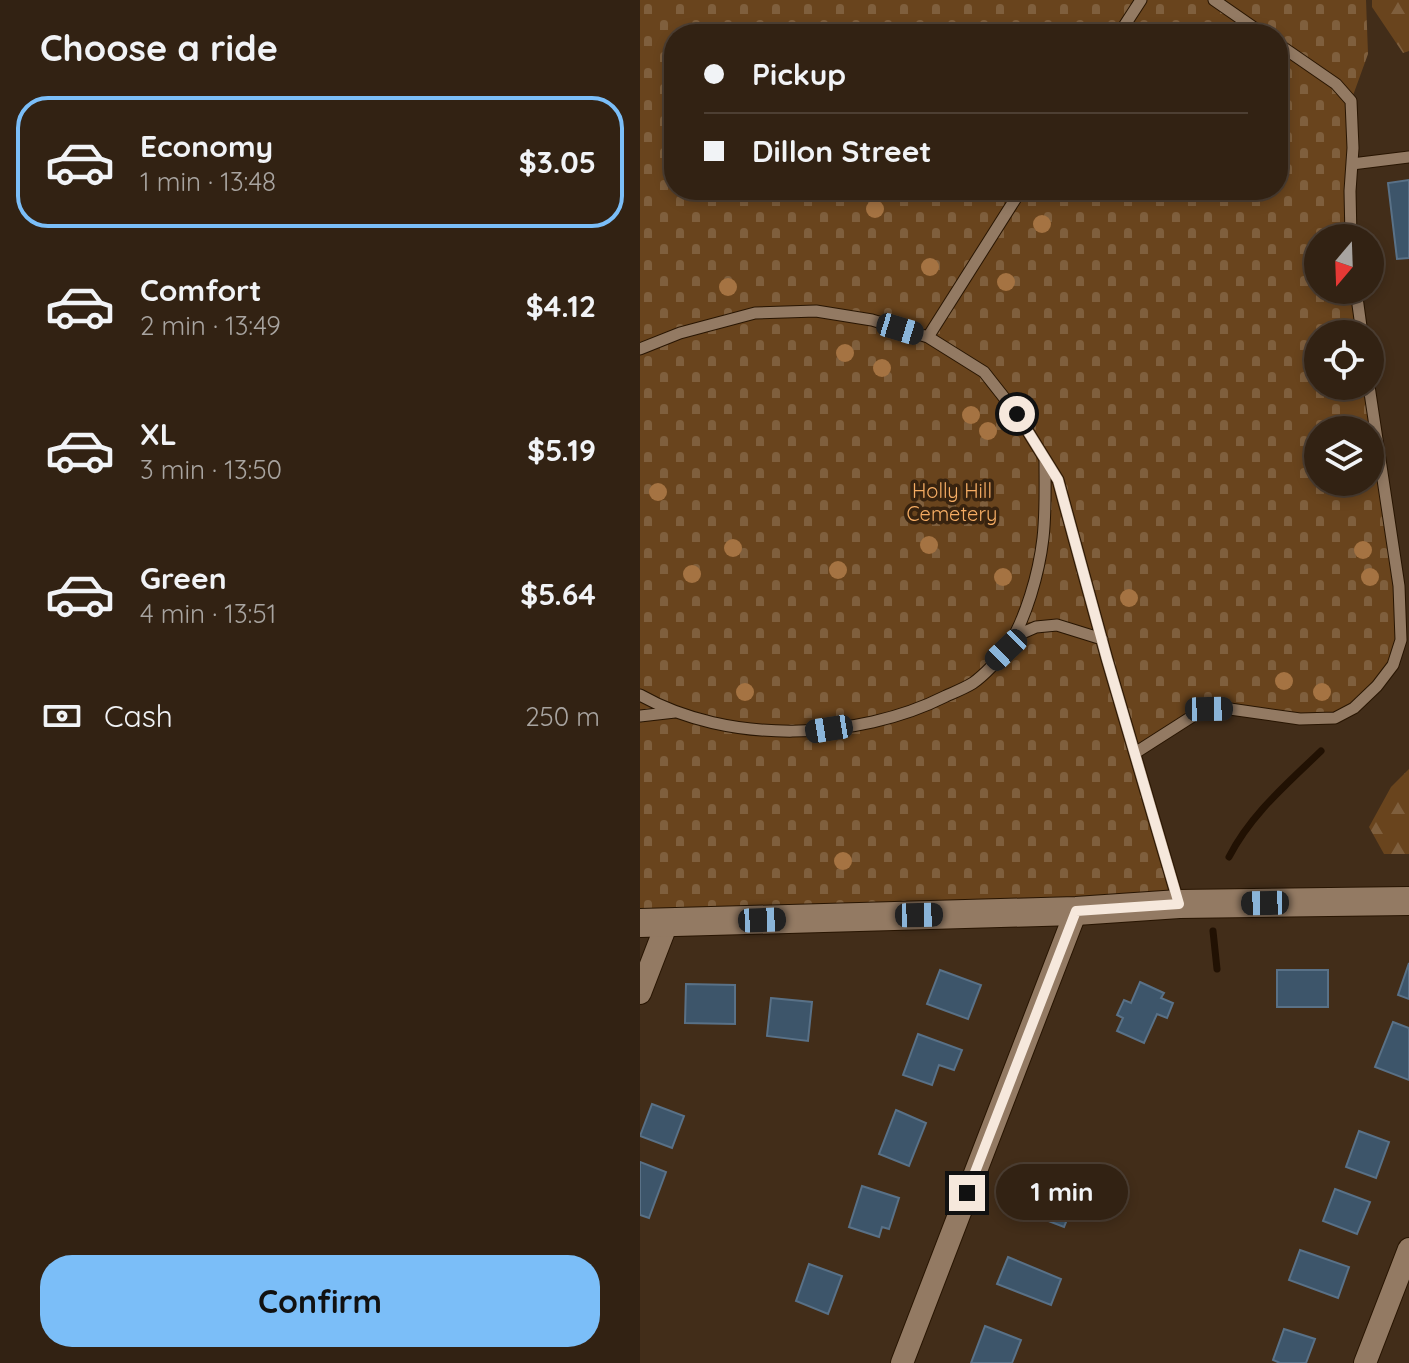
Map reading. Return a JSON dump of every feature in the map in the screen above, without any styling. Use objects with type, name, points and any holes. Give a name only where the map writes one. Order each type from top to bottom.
[{"type":"street","points":[[640,993],[654,923],[1076,911],[1179,904],[1409,901]]},
{"type":"street","points":[[902,1363],[1076,911]]},
{"type":"street","points":[[1365,1363],[1409,1249]]},
{"type":"lane","points":[[1125,24],[1141,0]]},
{"type":"lane","points":[[1214,0],[1249,24]]},
{"type":"lane","points":[[1288,51],[1336,84],[1351,101],[1351,224]]},
{"type":"lane","points":[[1352,164],[1409,157]]},
{"type":"lane","points":[[928,337],[1015,200]]},
{"type":"lane","points":[[640,349],[680,333],[755,313],[816,311],[872,320],[928,337],[984,372],[1017,414],[1058,480],[1179,904]]},
{"type":"lane","points":[[1135,753],[1209,709],[1300,719],[1335,718],[1354,708],[1393,665],[1401,640],[1399,586],[1371,400]]},
{"type":"lane","points":[[640,695],[710,723],[801,732],[872,722],[926,706],[973,683],[1006,650],[1023,616],[1043,540],[1045,458]]},
{"type":"lane","points":[[1013,637],[1036,627],[1057,625],[1102,639]]},
{"type":"lane","points":[[640,716],[678,712]]},
{"type":"green space","name":"Holly Hill Cemetery","points":[[640,0],[1366,0],[1368,54],[1351,101],[1351,224],[1304,224],[1304,304],[1358,304],[1360,320],[1304,320],[1304,400],[1371,400],[1373,416],[1304,416],[1304,496],[1383,496],[1401,640],[1377,686],[1335,718],[1209,709],[1135,753],[1179,904],[640,923]]},
{"type":"green space","points":[[1372,0],[1409,0],[1409,51],[1403,53],[1372,7]]},
{"type":"green space","points":[[1409,769],[1409,854],[1384,854],[1369,827],[1391,787]]},
{"type":"building","points":[[1409,180],[1409,258],[1397,259],[1388,183]]},
{"type":"building","points":[[1409,963],[1409,999],[1398,995]]},
{"type":"building","points":[[940,970],[981,985],[968,1019],[927,1004]]},
{"type":"building","points":[[1277,970],[1328,970],[1328,1007],[1277,1007]]},
{"type":"building","points":[[1140,982],[1164,993],[1161,998],[1173,1003],[1167,1018],[1157,1014],[1144,1043],[1117,1031],[1123,1018],[1117,1015],[1124,1000],[1131,1003]]},
{"type":"building","points":[[686,984],[735,985],[735,1024],[685,1023]]},
{"type":"building","points":[[771,998],[812,1002],[808,1041],[767,1036]]},
{"type":"building","points":[[1393,1022],[1409,1028],[1409,1080],[1375,1067]]},
{"type":"building","points":[[918,1034],[962,1050],[954,1070],[939,1065],[932,1085],[903,1075]]},
{"type":"building","points":[[652,1104],[684,1116],[672,1148],[640,1136]]},
{"type":"building","points":[[896,1110],[926,1123],[909,1166],[879,1154]]},
{"type":"building","points":[[1359,1131],[1389,1142],[1376,1178],[1346,1167]]},
{"type":"building","points":[[640,1162],[666,1172],[649,1218],[640,1215]]},
{"type":"building","points":[[1049,1167],[1083,1181],[1064,1227],[1030,1214]]},
{"type":"building","points":[[862,1186],[899,1198],[889,1229],[882,1227],[879,1237],[849,1227]]},
{"type":"building","points":[[1335,1189],[1370,1202],[1357,1234],[1323,1221]]},
{"type":"building","points":[[1300,1250],[1349,1267],[1338,1298],[1289,1280]]},
{"type":"building","points":[[1008,1257],[1061,1279],[1051,1305],[997,1284]]},
{"type":"building","points":[[809,1264],[842,1276],[828,1314],[796,1301]]},
{"type":"building","points":[[985,1326],[1021,1340],[1012,1363],[971,1363]]},
{"type":"building","points":[[1284,1329],[1315,1339],[1306,1363],[1273,1360]]},
{"type":"waterway","points":[[1229,857],[1259,813],[1321,751]]},
{"type":"waterway","points":[[1213,931],[1217,969]]},
{"type":"route","points":[[967,1193],[1076,911],[1179,904],[1058,480],[1017,414]]}]
